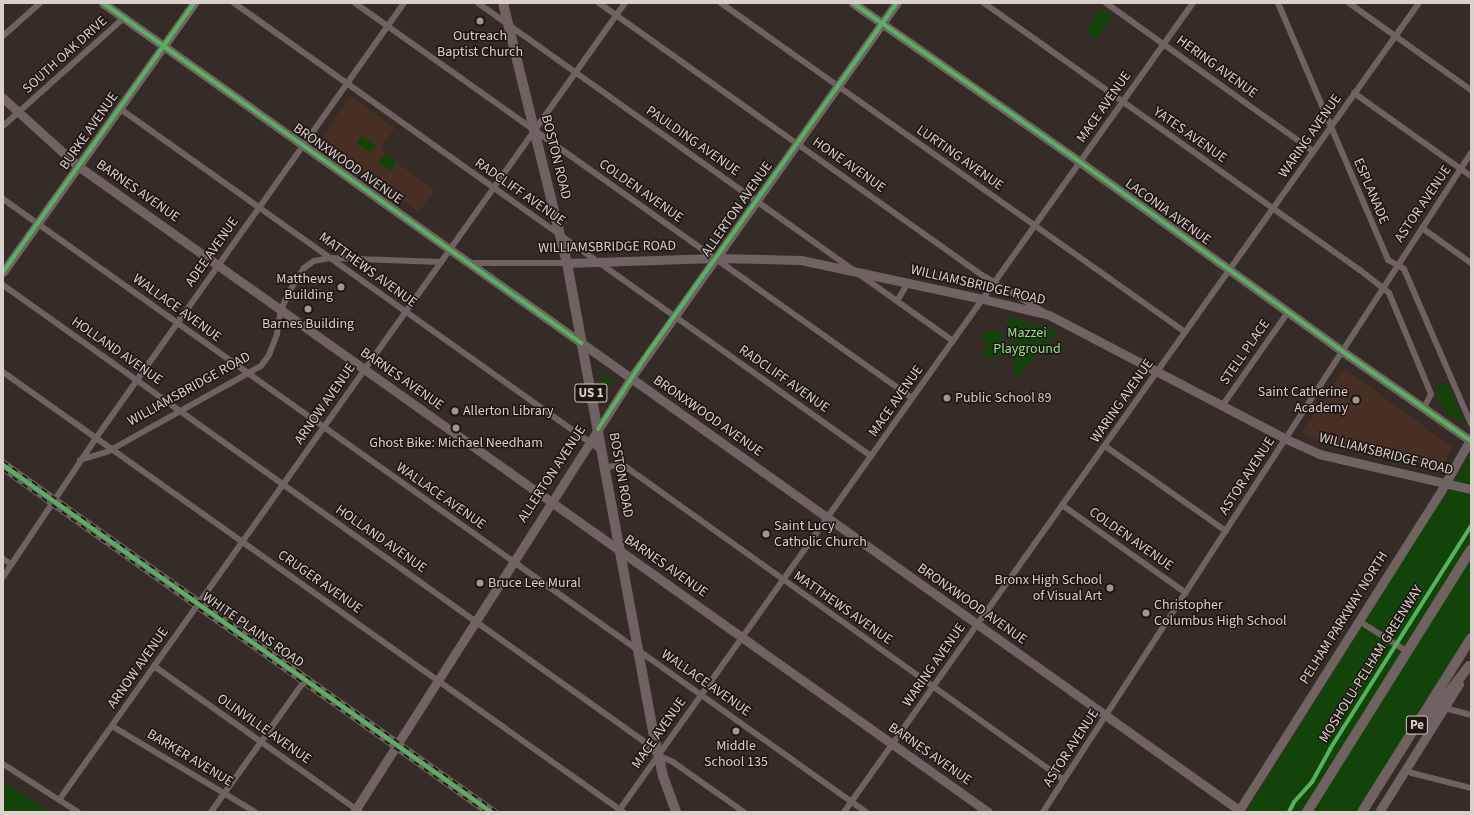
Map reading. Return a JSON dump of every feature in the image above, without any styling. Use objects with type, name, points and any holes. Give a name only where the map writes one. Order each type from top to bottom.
[{"type":"main road","name":"BOSTON ROAD","points":[[502,3],[567,263],[658,756],[665,782],[676,812]]},
{"type":"main road","points":[[1307,812],[1471,550]]},
{"type":"main road","name":"Pe","points":[[1362,812],[1471,638]]},
{"type":"main road","points":[[1399,754],[1423,726],[1470,665]]},
{"type":"street","points":[[3,36],[40,3]]},
{"type":"street","name":"BRONXWOOD AVENUE","points":[[103,3],[1239,811]]},
{"type":"street","name":"BURKE AVENUE","points":[[3,272],[194,3]]},
{"type":"street","name":"RADCLIFF AVENUE","points":[[234,3],[871,456]]},
{"type":"street","name":"COLDEN AVENUE","points":[[355,3],[912,398]]},
{"type":"street","name":"ADEE AVENUE","points":[[3,577],[80,460],[404,3]]},
{"type":"street","name":"PAULDING AVENUE","points":[[478,3],[953,341]]},
{"type":"street","name":"HONE AVENUE","points":[[599,3],[982,275],[1049,315]]},
{"type":"street","name":"ARNOW AVENUE","points":[[59,800],[625,3]]},
{"type":"street","name":"LURTING AVENUE","points":[[721,3],[1185,332]]},
{"type":"street","name":"LACONIA AVENUE","points":[[853,3],[1080,162],[1342,351],[1471,439]]},
{"type":"street","name":"ALLERTON AVENUE","points":[[357,811],[397,745],[630,378],[897,3]]},
{"type":"street","name":"YATES AVENUE","points":[[984,3],[1382,288]]},
{"type":"street","name":"HERING AVENUE","points":[[1106,3],[1314,151]]},
{"type":"street","name":"MACE AVENUE","points":[[620,811],[1192,3]]},
{"type":"street","name":"ESPLANADE","points":[[1278,3],[1388,260],[1404,269],[1471,424]]},
{"type":"street","points":[[1349,3],[1471,90]]},
{"type":"street","name":"WARING AVENUE","points":[[844,812],[1158,372],[1354,93],[1420,3]]},
{"type":"street","name":"SOUTH OAK DRIVE","points":[[3,126],[124,18]]},
{"type":"street","points":[[1354,93],[1471,176]]},
{"type":"street","name":"BARNES AVENUE","points":[[3,98],[78,166],[988,812]]},
{"type":"street","name":"MATTHEWS AVENUE","points":[[119,108],[602,451]]},
{"type":"street","name":"ASTOR AVENUE","points":[[1043,812],[1471,153]]},
{"type":"street","name":"WALLACE AVENUE","points":[[3,199],[866,812]]},
{"type":"street","points":[[1422,228],[1471,263]]},
{"type":"street","name":"WILLIAMSBRIDGE ROAD","points":[[80,460],[107,452],[249,374],[260,366],[269,355],[282,310],[289,292],[304,268],[314,261],[331,258],[440,262]]},
{"type":"street","name":"WILLIAMSBRIDGE ROAD","points":[[468,263],[600,263],[715,258],[801,260],[983,298],[1049,315],[1286,439],[1319,454],[1446,482],[1471,489]]},
{"type":"street","points":[[897,301],[908,283]]},
{"type":"street","name":"HOLLAND AVENUE","points":[[3,285],[646,742],[658,756],[673,762],[744,812]]},
{"type":"street","points":[[1382,288],[1389,293],[1431,394],[1424,408]]},
{"type":"street","name":"STELL PLACE","points":[[1222,406],[1288,312]]},
{"type":"street","name":"CRUGER AVENUE","points":[[3,372],[620,811]]},
{"type":"street","name":"PELHAM PARKWAY NORTH","points":[[1239,811],[1359,622],[1471,439]]},
{"type":"street","points":[[1105,446],[1226,531]]},
{"type":"street","name":"WHITE PLAINS ROAD","points":[[3,465],[491,812]]},
{"type":"street","name":"MATTHEWS AVENUE","points":[[605,468],[617,465],[626,467],[1064,780]]},
{"type":"street","name":"COLDEN AVENUE","points":[[1062,505],[1186,593]]},
{"type":"street","points":[[3,559],[12,564]]},
{"type":"street","points":[[1359,622],[1408,652]]},
{"type":"street","points":[[1379,812],[1445,708],[1470,665]]},
{"type":"street","name":"OLINVILLE AVENUE","points":[[154,666],[357,811]]},
{"type":"street","points":[[211,812],[305,680]]},
{"type":"street","points":[[1445,708],[1471,715]]},
{"type":"street","name":"BARKER AVENUE","points":[[112,726],[225,792],[256,812]]},
{"type":"street","points":[[3,764],[78,812]]},
{"type":"street","points":[[1406,770],[1412,773],[1471,788]]},
{"type":"shaded area","points":[[350,96],[395,128],[382,146],[385,154],[434,190],[419,212],[319,141]]},
{"type":"shaded area","name":"Saint Catherine Academy","points":[[1344,368],[1452,447],[1441,468],[1333,446],[1301,433]]},
{"type":"green space","points":[[1100,9],[1111,16],[1097,39],[1086,32]]},
{"type":"green space","points":[[362,136],[375,145],[370,153],[357,143]]},
{"type":"green space","points":[[385,154],[397,162],[390,171],[379,163]]},
{"type":"green space","name":"Mazzei Playground","points":[[1008,317],[1059,331],[1015,378]]},
{"type":"green space","points":[[1001,330],[1003,342],[984,345],[982,333]]},
{"type":"green space","points":[[1004,345],[1005,356],[985,358],[984,347]]},
{"type":"green space","points":[[601,372],[612,381],[604,393]]},
{"type":"green space","points":[[1447,383],[1464,422],[1462,424],[1445,412],[1435,387]]},
{"type":"green space","points":[[1471,452],[1471,630],[1357,812],[1246,812],[1367,619],[1366,616],[1440,499],[1443,500]]},
{"type":"green space","points":[[3,781],[8,785],[50,812],[3,812]]},
{"type":"railway","points":[[3,461],[497,812]]},
{"type":"railway","points":[[3,470],[485,812]]},
{"type":"cycle path","points":[[103,3],[581,343]]},
{"type":"cycle path","points":[[3,272],[194,3]]},
{"type":"cycle path","points":[[853,3],[1080,162],[1342,351],[1471,441]]},
{"type":"cycle path","points":[[598,429],[648,353],[897,3]]},
{"type":"cycle path","points":[[3,465],[491,812]]},
{"type":"cycle path","name":"MOSHOLU-PELHAM GREENWAY","points":[[1289,812],[1294,802],[1312,782],[1330,749],[1471,526]]},
{"type":"place","name":"Outreach Baptist Church","points":[[480,21]]},
{"type":"place","name":"Matthews Building","points":[[341,287]]},
{"type":"place","name":"Barnes Building","points":[[308,309]]},
{"type":"place","name":"Public School 89","points":[[947,398]]},
{"type":"place","name":"Saint Catherine Academy","points":[[1356,400]]},
{"type":"place","name":"Allerton Library","points":[[455,411]]},
{"type":"place","name":"Ghost Bike: Michael Needham","points":[[456,428]]},
{"type":"place","name":"Saint Lucy Catholic Church","points":[[766,534]]},
{"type":"place","name":"Bruce Lee Mural","points":[[480,583]]},
{"type":"place","name":"Bronx High School of Visual Art","points":[[1110,588]]},
{"type":"place","name":"Christopher Columbus High School","points":[[1146,613]]},
{"type":"place","name":"Middle School 135","points":[[736,731]]}]
